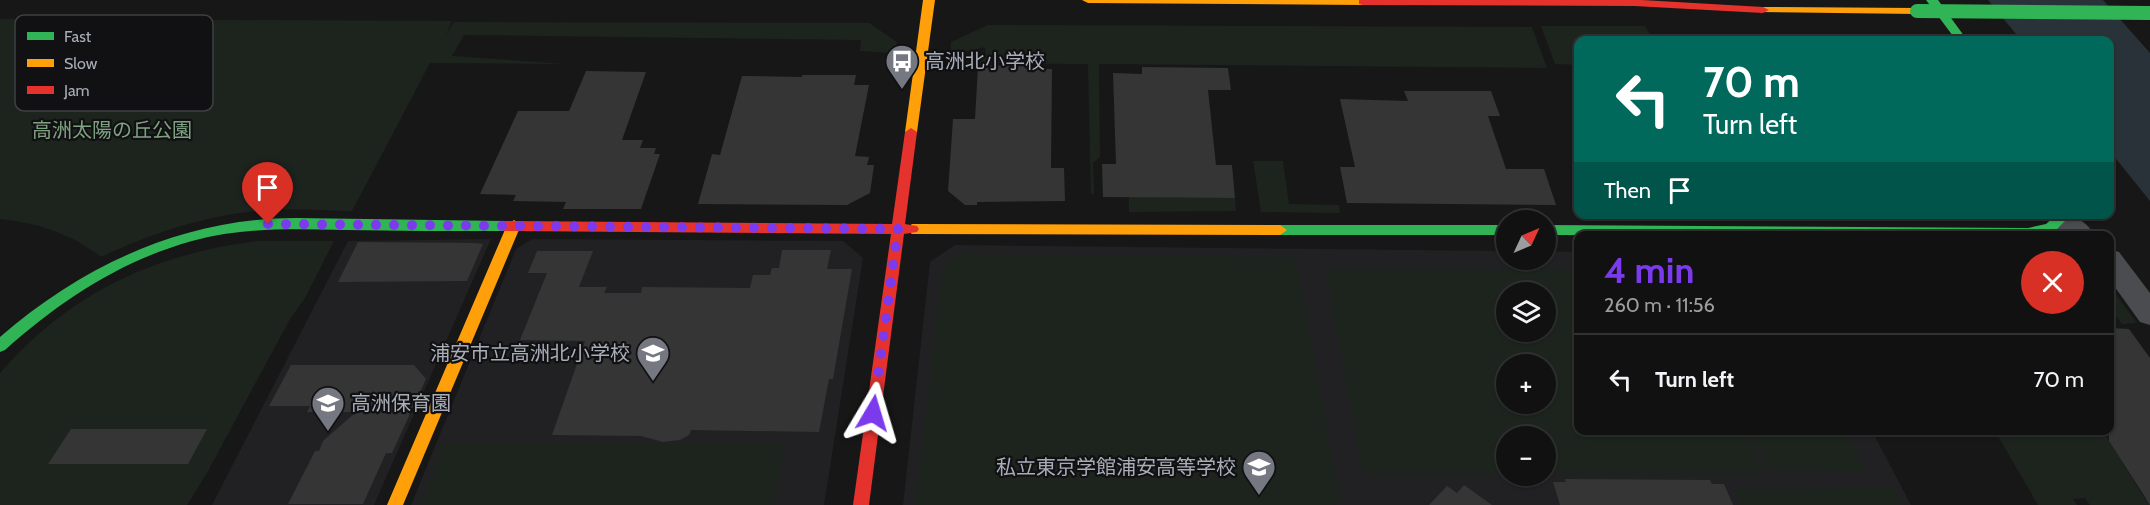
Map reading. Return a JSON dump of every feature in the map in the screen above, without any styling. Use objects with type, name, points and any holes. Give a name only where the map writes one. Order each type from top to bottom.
[{"type":"street","points":[[861,505],[929,0]]},
{"type":"street","points":[[1088,0],[1634,3],[1740,10],[2150,13]]},
{"type":"street","points":[[1634,3],[1663,0]]},
{"type":"street","points":[[1932,0],[1959,36]]},
{"type":"street","points":[[0,346],[34,313],[68,289],[110,268],[157,248],[194,237],[238,227],[268,224],[898,229],[1496,230]]},
{"type":"street","points":[[2041,231],[2070,224]]},
{"type":"street","points":[[395,505],[514,225]]},
{"type":"street","points":[[1556,231],[1574,231]]},
{"type":"street","points":[[2114,265],[2150,314]]},
{"type":"shaded area","points":[[1988,0],[2103,0],[2150,53],[2150,201],[2114,156],[2114,36],[2018,36]]},
{"type":"shaded area","points":[[491,239],[374,505],[212,505],[348,241]]},
{"type":"shaded area","name":"浦安市立高洲北小学校","points":[[532,239],[843,241],[863,258],[824,505],[411,505],[516,249]]},
{"type":"shaded area","points":[[955,245],[1496,251],[1496,270],[1556,270],[1556,251],[1574,252],[1574,435],[1874,435],[1911,505],[903,505],[930,262]]},
{"type":"green space","name":"高洲太陽の丘公園","points":[[0,19],[15,19],[15,111],[213,111],[213,20],[452,21],[446,35],[454,22],[869,23],[897,42],[893,53],[860,51],[861,40],[464,35],[452,56],[565,64],[430,63],[352,211],[279,209],[225,216],[162,232],[101,257],[79,242],[54,231],[27,223],[0,219]]},
{"type":"green space","points":[[988,25],[1532,27],[1547,68],[1099,64],[1100,157],[1093,163],[1094,194],[1091,194],[1088,64],[972,63],[986,57],[985,47],[951,55],[951,42]]},
{"type":"green space","points":[[1541,26],[1645,26],[1650,34],[1864,34],[1866,36],[1574,36],[1574,65],[1555,64]]},
{"type":"green space","points":[[1253,161],[1283,161],[1289,204],[1339,205],[1340,213],[1261,212]]},
{"type":"green space","points":[[1129,197],[1235,198],[1236,211],[1129,212]]},
{"type":"green space","points":[[258,241],[334,241],[305,298],[290,319],[207,473],[187,505],[0,505],[0,373],[27,345],[55,320],[85,300],[149,267],[220,247]]},
{"type":"green space","points":[[960,254],[1296,257],[1340,501],[1333,505],[915,505],[943,265]]},
{"type":"green space","points":[[1325,269],[1574,269],[1574,435],[1747,435],[1764,473],[1556,473],[1556,426],[1496,426],[1496,473],[1363,473]]},
{"type":"green space","points":[[2114,292],[2137,323],[2122,324],[2114,314]]},
{"type":"green space","points":[[1754,435],[1848,435],[1866,471],[1769,470]]},
{"type":"green space","points":[[1997,435],[2105,435],[2145,499],[2150,499],[2150,505],[2090,505],[2085,498],[2073,499],[2077,505],[2038,505]]},
{"type":"green space","points":[[444,444],[784,444],[774,505],[420,505]]},
{"type":"green space","points":[[1893,488],[1902,505],[1740,505],[1733,489]]},
{"type":"building","points":[[1030,65],[1030,69],[1052,69],[1051,168],[1064,168],[1065,201],[977,202],[977,205],[965,205],[948,191],[953,119],[975,119],[978,66]]},
{"type":"building","points":[[1142,67],[1228,68],[1231,90],[1208,90],[1216,165],[1232,165],[1235,198],[1103,197],[1102,164],[1116,164],[1113,73],[1142,74]]},
{"type":"building","points":[[586,71],[646,72],[622,140],[643,140],[640,148],[656,148],[654,154],[660,154],[641,209],[563,209],[566,202],[513,201],[516,195],[480,194],[518,111],[569,111]]},
{"type":"building","points":[[802,75],[856,75],[854,85],[869,85],[855,156],[869,157],[867,165],[874,165],[870,193],[847,205],[698,204],[712,154],[720,155],[742,76],[802,77]]},
{"type":"building","points":[[1404,91],[1491,91],[1500,116],[1488,116],[1506,169],[1544,169],[1556,205],[1347,203],[1340,167],[1355,167],[1340,99],[1408,101]]},
{"type":"building","points":[[358,242],[483,244],[467,281],[338,282]]},
{"type":"building","points":[[782,250],[831,250],[827,269],[852,269],[833,379],[829,379],[819,432],[691,430],[689,435],[680,440],[663,442],[641,436],[552,435],[585,341],[520,340],[547,273],[528,273],[537,251],[593,251],[579,287],[607,287],[604,293],[641,293],[642,287],[750,288],[753,275],[770,275],[772,268],[779,268]]},
{"type":"building","points":[[2114,328],[2129,329],[2150,358],[2150,505],[2109,441],[2109,435],[2114,435]]},
{"type":"building","points":[[291,365],[414,365],[426,379],[392,453],[386,453],[363,504],[288,504],[315,451],[319,451],[323,441],[356,412],[307,412],[310,406],[269,406]]},
{"type":"building","points":[[71,429],[207,429],[188,464],[48,464]]},
{"type":"building","points":[[1565,479],[1710,480],[1712,484],[1724,484],[1733,505],[1560,505],[1554,486],[1556,482],[1566,482]]},
{"type":"building","points":[[1464,485],[1492,505],[1429,505],[1447,486],[1457,493]]},
{"type":"traffic: fast","points":[[1932,0],[1959,36]]},
{"type":"traffic: fast","points":[[1917,11],[2150,13]]},
{"type":"traffic: fast","points":[[2037,231],[2050,228],[2060,219]]},
{"type":"traffic: fast","points":[[0,346],[59,298],[90,278],[157,247],[193,236],[229,228],[277,223],[504,226]]},
{"type":"traffic: fast","points":[[1280,230],[1496,230]]},
{"type":"traffic: fast","points":[[1556,230],[1706,231]]},
{"type":"traffic: slow","points":[[911,132],[929,0]]},
{"type":"traffic: slow","points":[[1088,0],[1363,2]]},
{"type":"traffic: slow","points":[[1763,10],[1917,11]]},
{"type":"traffic: slow","points":[[395,505],[514,225]]},
{"type":"traffic: slow","points":[[912,229],[1280,230]]},
{"type":"traffic: jam","points":[[1363,2],[1634,3],[1763,10]]},
{"type":"traffic: jam","points":[[861,505],[911,132]]},
{"type":"traffic: jam","points":[[504,226],[912,229]]},
{"type":"place","name":"高洲北小学校","points":[[902,90]]},
{"type":"place","name":"浦安市立高洲北小学校","points":[[653,382]]},
{"type":"place","name":"高洲保育園","points":[[328,432]]},
{"type":"place","name":"私立東京学館浦安高等学校","points":[[1259,496]]},
{"type":"route","points":[[268,224],[898,229],[873,413]]}]
